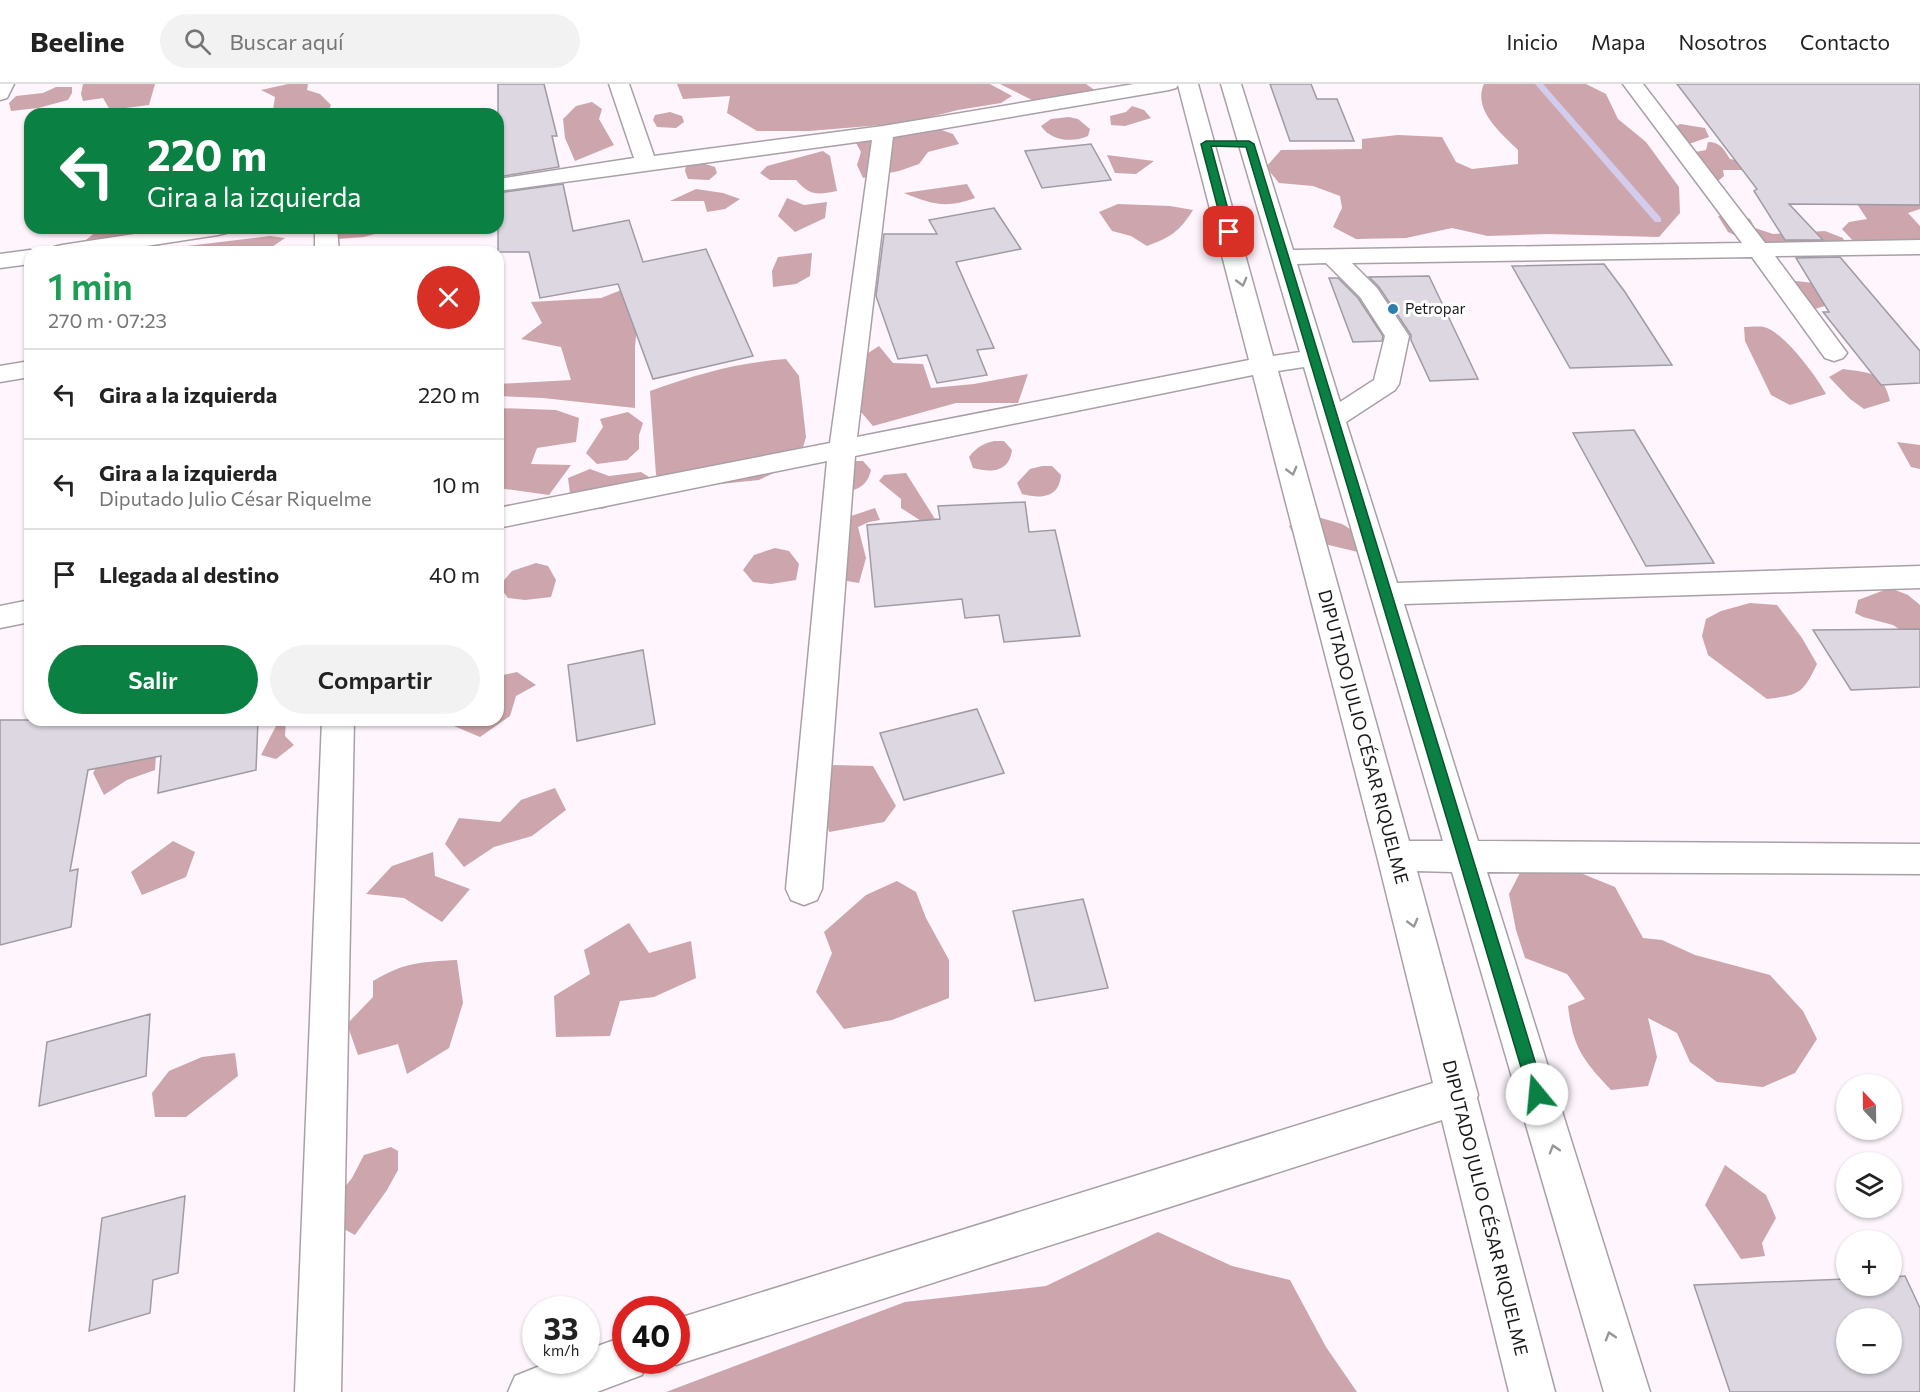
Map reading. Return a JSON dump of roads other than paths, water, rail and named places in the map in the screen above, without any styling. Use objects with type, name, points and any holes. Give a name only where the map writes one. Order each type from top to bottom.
[{"type":"street","points":[[0,94],[4,84]]},
{"type":"street","points":[[619,84],[646,163]]},
{"type":"street","points":[[504,184],[883,132],[1169,84]]},
{"type":"street","name":"DIPUTADO JULIO CÉSAR RIQUELME","points":[[1188,84],[1206,144],[1458,1095],[1532,1392]]},
{"type":"street","points":[[1231,84],[1627,1392]]},
{"type":"street","points":[[1633,84],[1834,353]]},
{"type":"street","points":[[804,889],[842,451],[883,132]]},
{"type":"street","points":[[1206,144],[1249,144]]},
{"type":"street","points":[[101,246],[179,234]]},
{"type":"street","points":[[1283,257],[1920,247]]},
{"type":"street","points":[[1332,419],[1386,384],[1397,336],[1369,293],[1333,257]]},
{"type":"street","points":[[0,261],[24,258]]},
{"type":"street","points":[[504,517],[1264,365],[1313,358]]},
{"type":"street","points":[[0,374],[24,370]]},
{"type":"street","points":[[1386,594],[1920,576]]},
{"type":"street","points":[[0,617],[24,612]]},
{"type":"street","points":[[318,1392],[338,726]]},
{"type":"street","points":[[1395,856],[1920,860]]},
{"type":"street","points":[[690,1338],[1458,1095]]},
{"type":"street","points":[[531,1392],[612,1364]]},
{"type":"waterway","points":[[1539,84],[1658,220]]},
{"type":"place","name":"Petropar","points":[[1393,309]]}]
